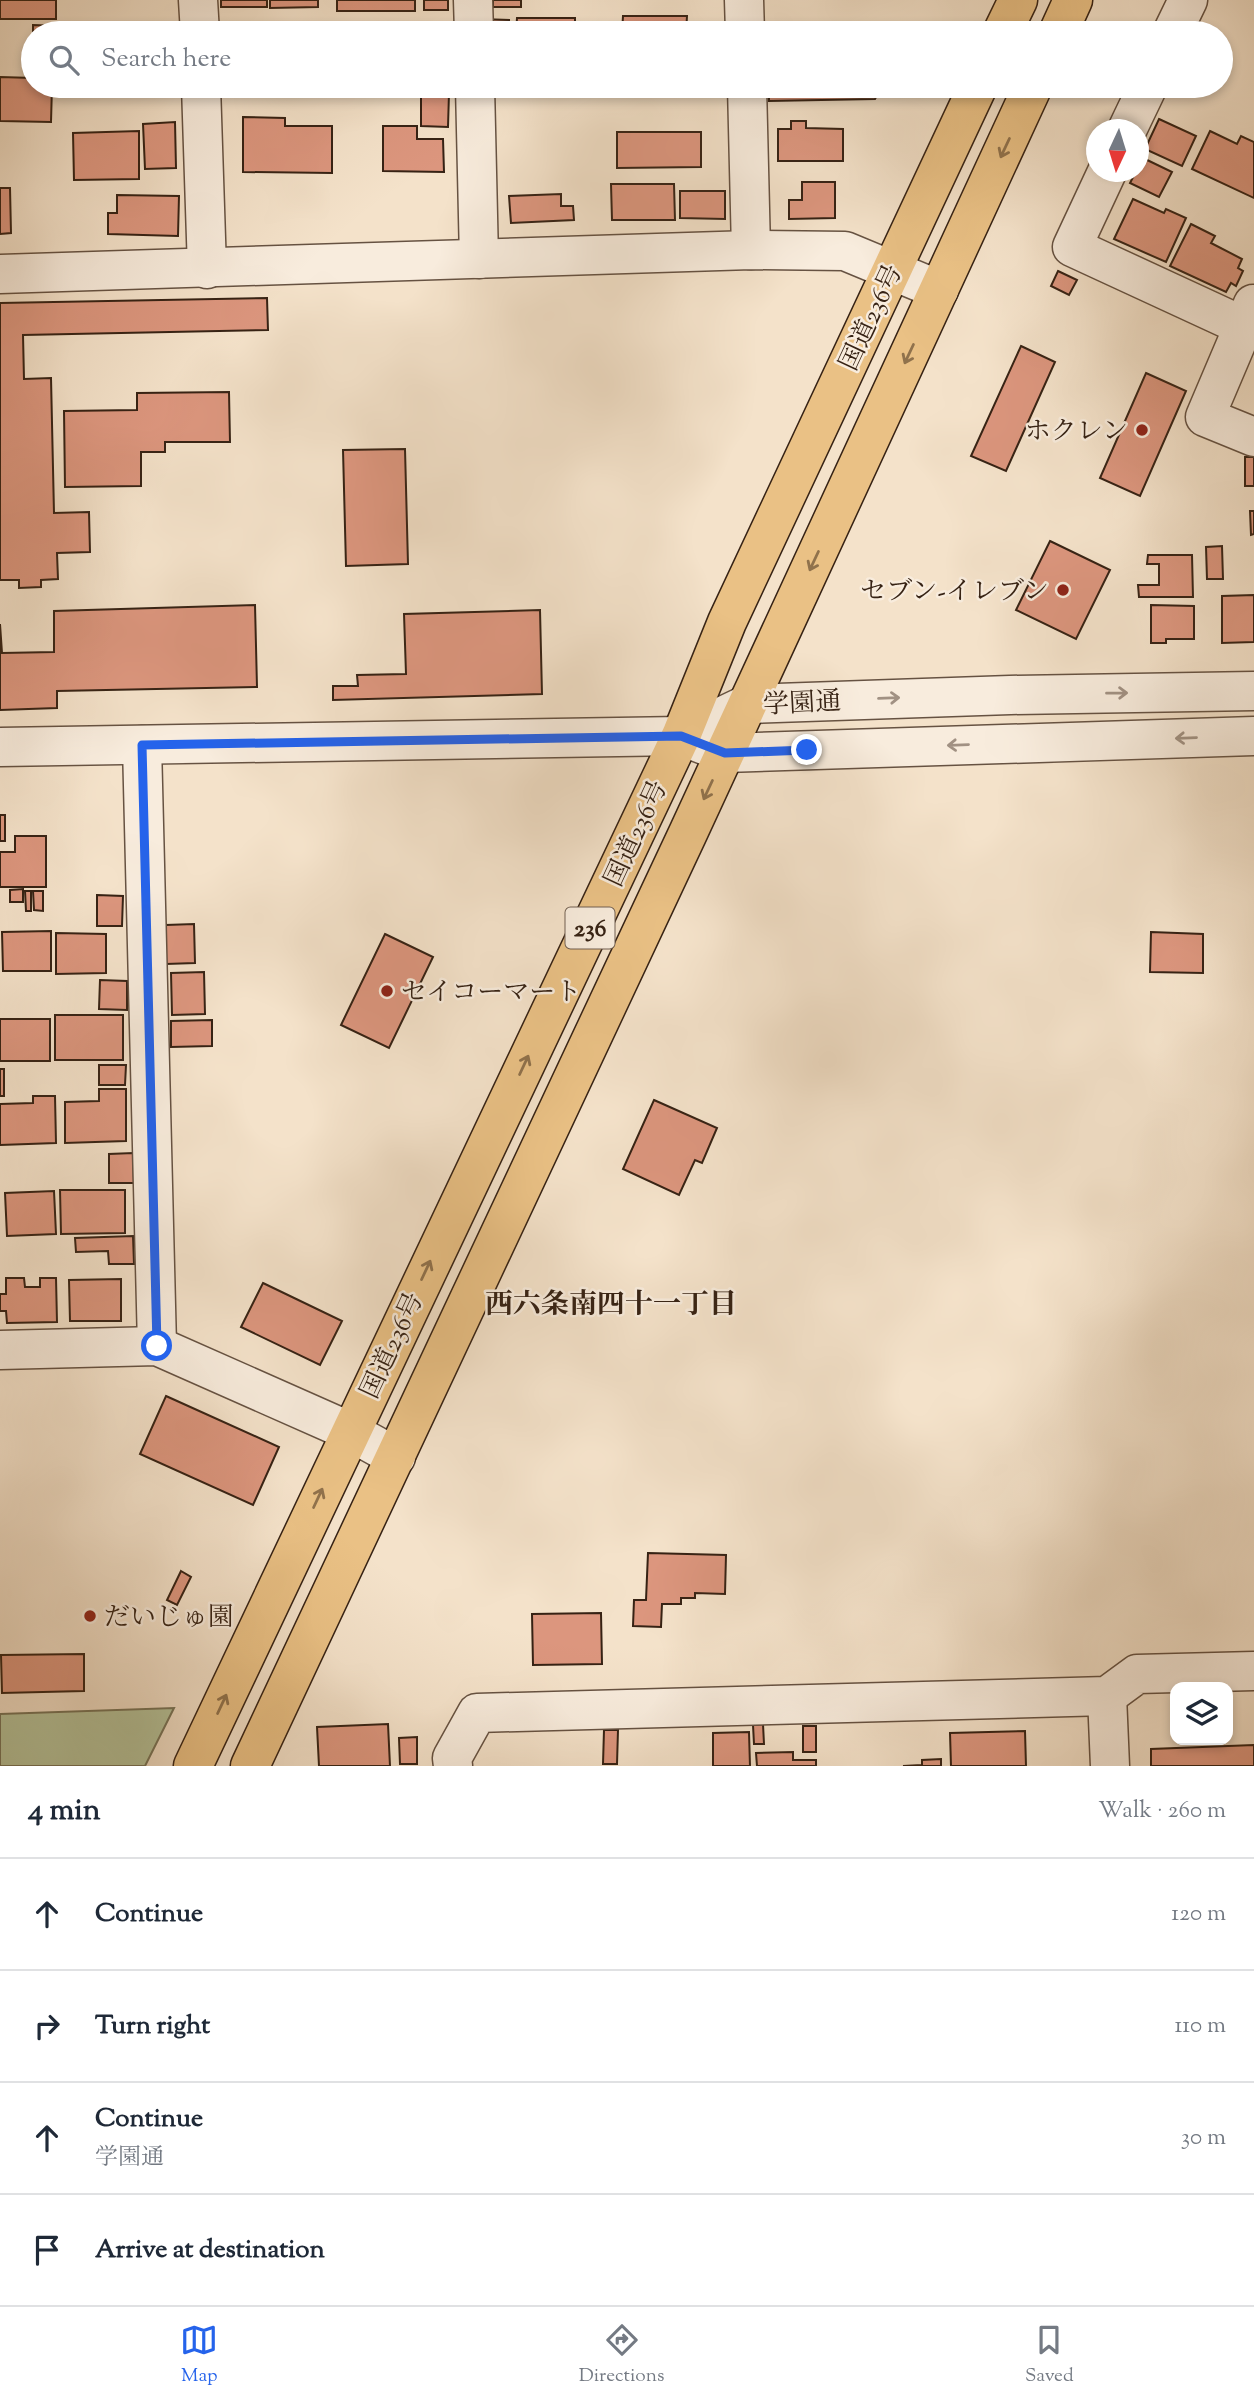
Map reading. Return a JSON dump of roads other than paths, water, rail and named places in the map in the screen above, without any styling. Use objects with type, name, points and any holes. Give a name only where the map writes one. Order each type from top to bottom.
[{"type":"highway","points":[[1008,21],[1018,0]]},
{"type":"highway","points":[[1063,21],[1073,0]]},
{"type":"highway","name":"国道236号","points":[[193,1766],[349,1431],[681,736],[727,622],[972,98]]},
{"type":"highway","name":"国道236号","points":[[250,1766],[748,704],[1027,98]]},
{"type":"street","points":[[198,0],[199,21]]},
{"type":"street","points":[[473,0],[474,21]]},
{"type":"street","points":[[744,0],[745,21]]},
{"type":"street","points":[[1178,21],[1188,0]]},
{"type":"street","points":[[201,98],[207,269]]},
{"type":"street","points":[[475,98],[479,259]]},
{"type":"street","points":[[747,98],[751,250]]},
{"type":"street","points":[[1132,119],[1142,98]]},
{"type":"street","points":[[1102,182],[1072,247],[1248,315],[1205,417],[1254,437]]},
{"type":"street","points":[[0,274],[751,250],[845,251],[939,290]]},
{"type":"street","name":"学園通","points":[[681,736],[748,704],[1010,695],[1254,691]]},
{"type":"street","points":[[0,747],[681,736]]},
{"type":"street","name":"学園通","points":[[681,736],[725,753],[1254,736]]},
{"type":"street","points":[[142,745],[157,1346]]},
{"type":"street","points":[[0,1350],[157,1346],[349,1431],[396,1457]]},
{"type":"street","points":[[453,1766],[452,1758],[477,1713],[1107,1696],[1137,1674],[1254,1671]]},
{"type":"street","points":[[1107,1696],[1110,1766]]},
{"type":"place","name":"ホクレン","points":[[1142,430]]},
{"type":"place","name":"セブン-イレブン","points":[[1063,590]]},
{"type":"place","name":"セイコーマート","points":[[387,991]]},
{"type":"place","name":"だいじゅ園","points":[[90,1616]]},
{"type":"district","name":"西六条南四十一丁目","points":[[611,1303]]}]
